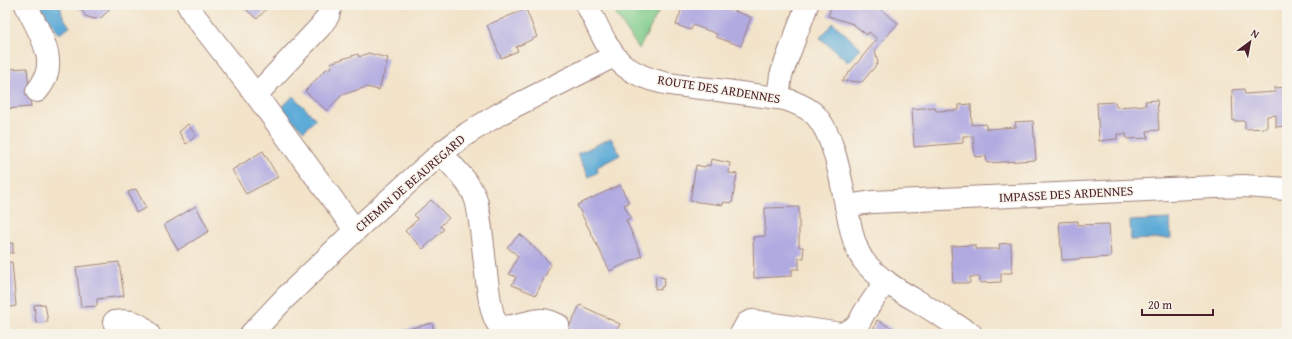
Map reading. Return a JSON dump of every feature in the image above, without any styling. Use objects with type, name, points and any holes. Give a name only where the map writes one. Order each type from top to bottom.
[{"type":"street","points":[[26,5],[46,48],[48,56],[49,65],[47,76],[37,91]]},
{"type":"street","points":[[188,5],[193,14],[256,95],[355,230]]},
{"type":"street","points":[[256,95],[320,27],[328,16],[331,5]]},
{"type":"street","name":"ROUTE DES ARDENNES","points":[[587,5],[614,56],[626,67],[641,76],[660,82],[785,99],[799,104],[812,112],[820,122],[832,145],[853,240],[863,260],[876,274],[899,291],[971,334]]},
{"type":"street","points":[[778,98],[781,75],[807,5]]},
{"type":"street","name":"CHEMIN DE BEAUREGARD","points":[[252,334],[285,298],[355,230],[441,153],[468,133],[501,113],[614,56]]},
{"type":"street","points":[[441,153],[466,182],[475,197],[482,229],[489,294],[496,322],[501,326],[507,326],[542,320],[558,325]]},
{"type":"street","name":"IMPASSE DES ARDENNES","points":[[846,206],[872,202],[1216,187],[1244,186],[1287,189]]},
{"type":"street","points":[[741,334],[747,324],[752,321],[841,334],[854,331],[874,297],[886,281]]},
{"type":"street","points":[[114,322],[127,320],[132,321],[145,329],[149,334]]},
{"type":"green space","points":[[610,5],[662,5],[639,49]]},
{"type":"water","points":[[61,5],[62,14],[70,27],[59,34],[39,6]]},
{"type":"water","points":[[833,23],[861,48],[848,62],[820,38]]},
{"type":"water","points":[[293,96],[316,119],[304,131],[280,109]]},
{"type":"water","points":[[611,138],[620,155],[597,167],[598,172],[589,177],[577,154]]},
{"type":"water","points":[[1170,219],[1171,238],[1131,240],[1130,221]]},
{"type":"building","points":[[72,5],[111,5],[108,11],[101,18],[94,19],[85,16],[82,10]]},
{"type":"building","points":[[241,5],[270,5],[257,19]]},
{"type":"building","points":[[683,5],[717,5],[751,17],[741,46],[716,37],[717,34],[693,25],[691,30],[676,25]]},
{"type":"building","points":[[832,5],[875,5],[898,23],[875,50],[878,63],[862,82],[842,81],[877,39],[869,32],[867,35],[853,24],[828,16]]},
{"type":"building","points":[[526,9],[537,37],[516,47],[518,51],[501,58],[487,25]]},
{"type":"building","points":[[368,53],[388,58],[379,90],[366,87],[342,95],[327,111],[305,91],[325,70],[332,67],[330,63],[358,54],[359,57]]},
{"type":"building","points":[[27,68],[31,107],[5,109],[5,79],[11,78],[10,69]]},
{"type":"building","points":[[1287,87],[1287,126],[1276,127],[1276,115],[1267,116],[1267,128],[1245,129],[1245,121],[1233,121],[1232,90],[1244,89],[1245,94],[1275,92],[1274,88]]},
{"type":"building","points":[[1157,100],[1159,130],[1147,131],[1148,138],[1127,139],[1126,134],[1117,134],[1117,139],[1099,141],[1097,103],[1115,102],[1116,107],[1146,105],[1145,101]]},
{"type":"building","points":[[971,104],[972,125],[986,124],[986,129],[1016,127],[1015,122],[1033,121],[1036,160],[987,163],[986,156],[975,157],[973,136],[963,136],[963,143],[914,147],[912,109],[935,107],[936,111],[959,110],[959,105]]},
{"type":"building","points":[[188,124],[196,136],[186,144],[179,132]]},
{"type":"building","points":[[263,151],[278,177],[246,194],[232,170]]},
{"type":"building","points":[[711,159],[730,163],[729,173],[737,174],[732,203],[724,202],[723,205],[690,201],[696,165],[705,167],[706,165],[710,166]]},
{"type":"building","points":[[620,185],[629,203],[624,205],[631,218],[626,220],[642,256],[610,271],[577,205]]},
{"type":"building","points":[[136,189],[146,208],[136,213],[128,192]]},
{"type":"building","points":[[431,200],[449,218],[440,226],[444,229],[423,249],[405,231],[418,219],[414,215]]},
{"type":"building","points":[[196,206],[209,231],[178,250],[164,225]]},
{"type":"building","points":[[799,207],[799,247],[803,247],[804,258],[799,258],[799,269],[792,269],[792,276],[754,278],[753,237],[765,236],[765,208]]},
{"type":"building","points":[[1078,221],[1078,225],[1109,224],[1111,257],[1062,260],[1059,222]]},
{"type":"building","points":[[520,234],[551,264],[536,295],[512,285],[516,277],[509,274],[518,256],[507,247]]},
{"type":"building","points":[[5,243],[13,243],[13,253],[5,253]]},
{"type":"building","points":[[1011,243],[1012,273],[1001,273],[1001,282],[980,283],[980,277],[970,277],[970,283],[953,283],[951,246],[975,245],[975,249],[1000,249],[999,244]]},
{"type":"building","points":[[12,262],[16,306],[5,308],[5,263]]},
{"type":"building","points":[[119,262],[124,296],[97,299],[97,306],[81,307],[76,267]]},
{"type":"building","points":[[656,276],[665,278],[661,290],[655,289]]},
{"type":"building","points":[[45,304],[48,322],[36,323],[34,305]]},
{"type":"building","points":[[580,305],[620,324],[615,334],[572,334],[573,331],[568,329]]},
{"type":"building","points":[[877,320],[893,329],[890,334],[872,334]]},
{"type":"building","points":[[432,323],[435,334],[397,334],[396,332]]}]
